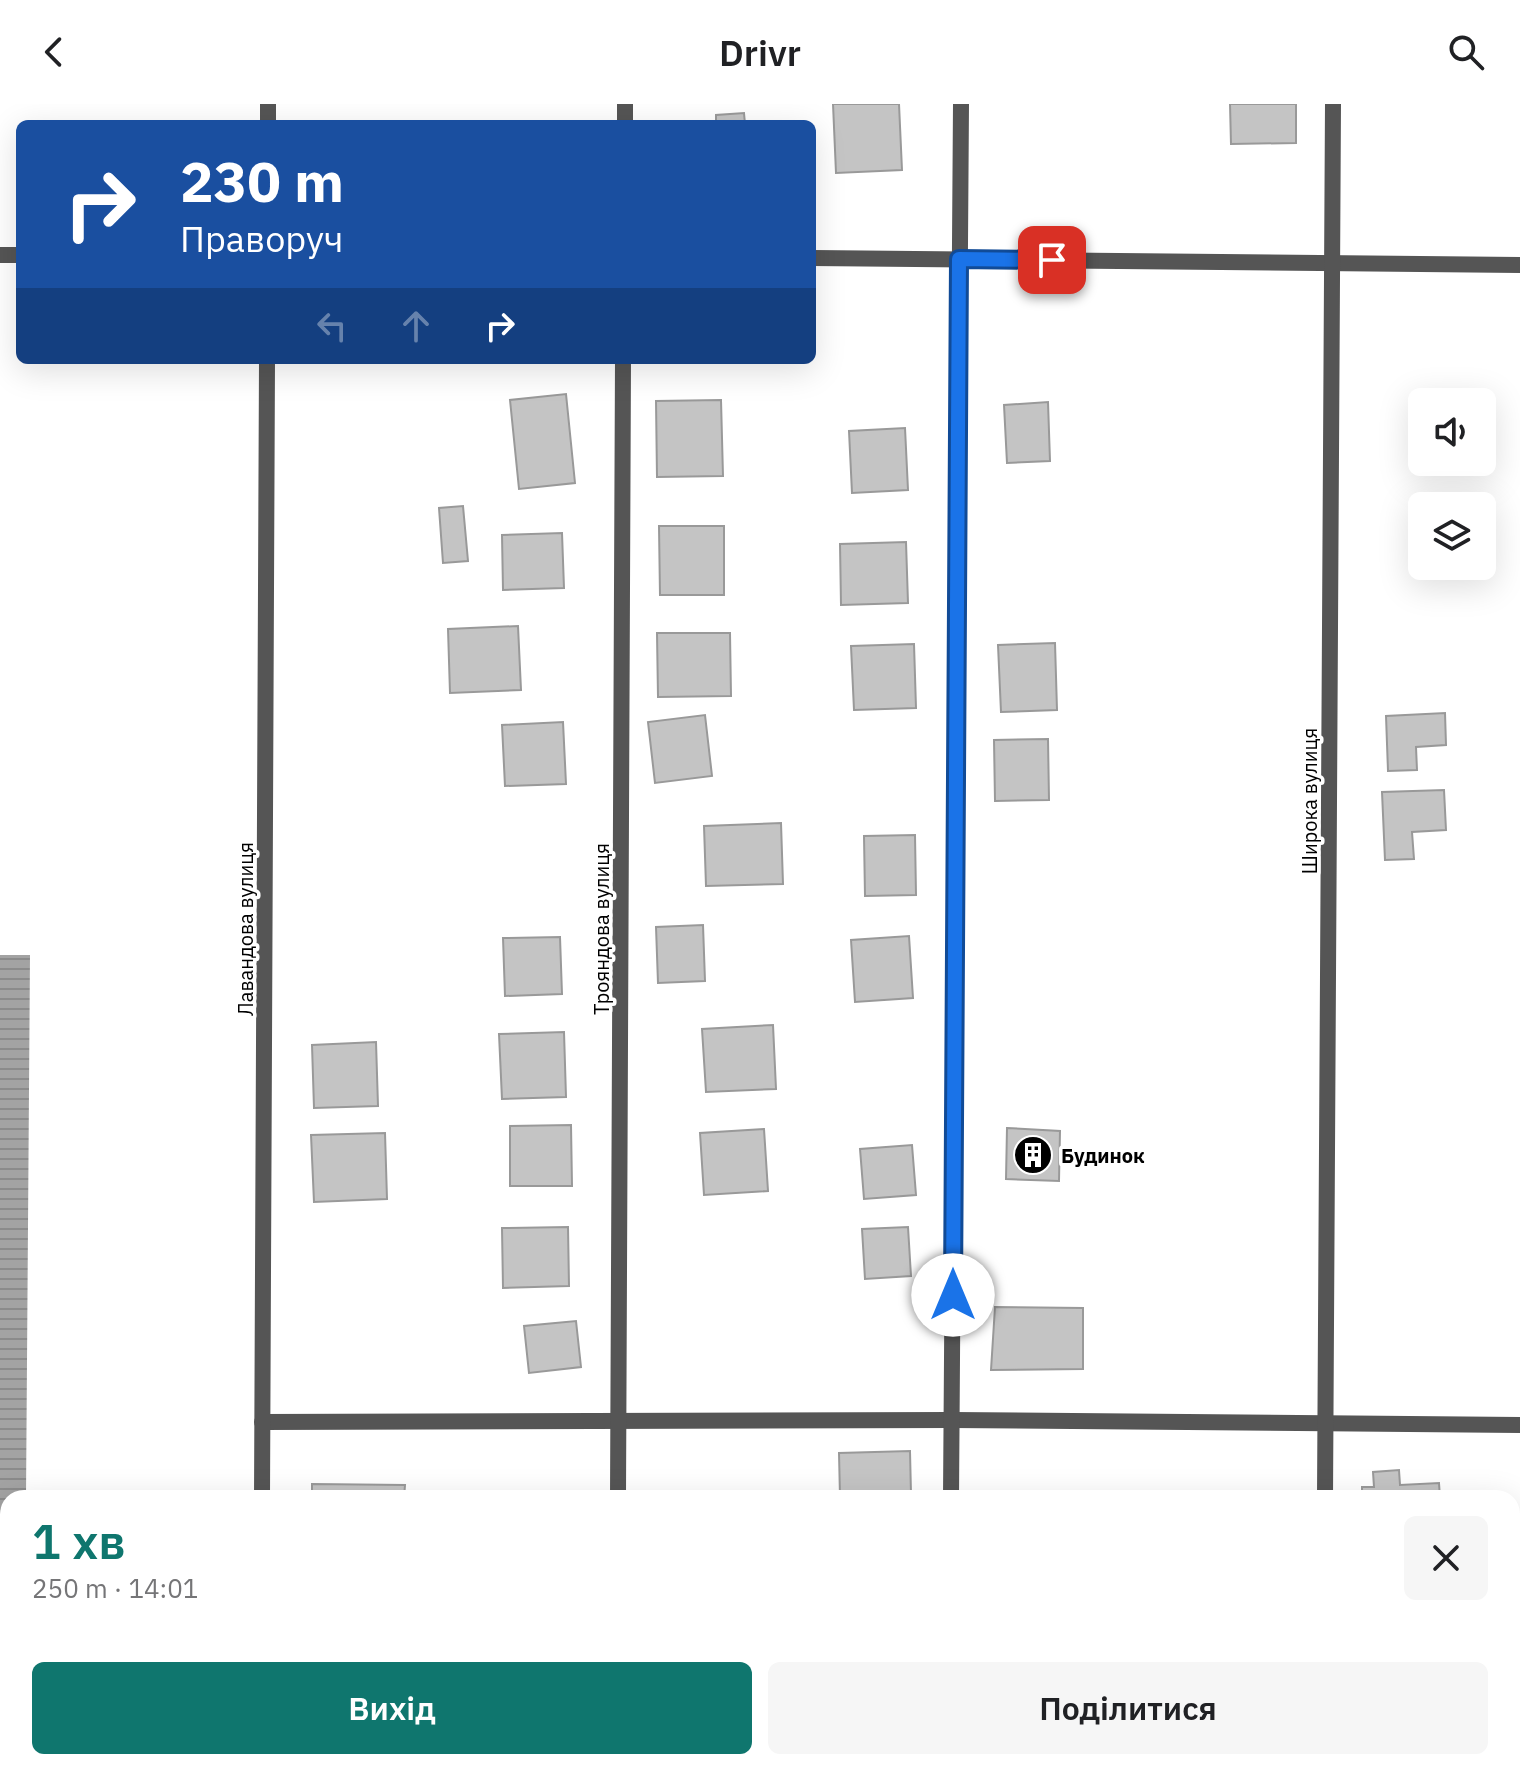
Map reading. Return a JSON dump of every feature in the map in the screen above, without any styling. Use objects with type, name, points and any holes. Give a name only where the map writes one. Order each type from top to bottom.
[{"type":"street","points":[[951,1490],[961,104]]},
{"type":"street","name":"Широка вулиця","points":[[1325,1490],[1333,104]]},
{"type":"street","points":[[816,258],[1520,265]]},
{"type":"street","name":"Лавандова вулиця","points":[[262,1490],[267,364]]},
{"type":"street","name":"Трояндова вулиця","points":[[618,1490],[623,364]]},
{"type":"street","points":[[262,1422],[952,1420],[1520,1425]]},
{"type":"shaded area","points":[[0,955],[30,955],[26,1490],[0,1490]]},
{"type":"building","points":[[833,104],[899,104],[902,170],[836,173]]},
{"type":"building","points":[[1230,104],[1296,104],[1296,143],[1231,144]]},
{"type":"building","points":[[744,113],[745,120],[716,120],[716,115]]},
{"type":"building","points":[[566,394],[575,483],[519,489],[510,400]]},
{"type":"building","points":[[721,400],[723,476],[657,477],[656,401]]},
{"type":"building","points":[[1048,402],[1050,461],[1007,463],[1004,405]]},
{"type":"building","points":[[905,428],[908,490],[852,493],[849,431]]},
{"type":"building","points":[[463,506],[468,561],[443,563],[439,508]]},
{"type":"building","points":[[659,526],[724,526],[724,595],[660,595]]},
{"type":"building","points":[[562,533],[564,588],[503,590],[502,535]]},
{"type":"building","points":[[906,542],[908,603],[841,605],[840,544]]},
{"type":"building","points":[[518,626],[521,690],[450,693],[448,629]]},
{"type":"building","points":[[657,633],[730,633],[731,696],[658,697]]},
{"type":"building","points":[[1055,643],[1057,710],[1001,712],[998,645]]},
{"type":"building","points":[[914,644],[916,708],[854,710],[851,646]]},
{"type":"building","points":[[1445,713],[1446,745],[1416,747],[1417,770],[1388,771],[1386,716]]},
{"type":"building","points":[[705,715],[712,776],[655,783],[648,722]]},
{"type":"building","points":[[563,722],[566,784],[505,786],[502,725]]},
{"type":"building","points":[[1048,739],[1049,800],[995,801],[994,740]]},
{"type":"building","points":[[1444,790],[1446,830],[1412,832],[1414,859],[1385,860],[1382,792]]},
{"type":"building","points":[[781,823],[783,884],[706,886],[704,826]]},
{"type":"building","points":[[915,835],[916,895],[865,896],[864,836]]},
{"type":"building","points":[[703,925],[705,981],[658,983],[656,927]]},
{"type":"building","points":[[909,936],[913,998],[855,1002],[851,940]]},
{"type":"building","points":[[560,937],[562,994],[505,996],[503,938]]},
{"type":"building","points":[[773,1025],[776,1089],[706,1092],[702,1029]]},
{"type":"building","points":[[564,1032],[566,1097],[502,1099],[499,1034]]},
{"type":"building","points":[[376,1042],[378,1106],[314,1108],[312,1045]]},
{"type":"building","points":[[571,1125],[572,1186],[510,1186],[510,1126]]},
{"type":"building","name":"Будинок","points":[[1007,1128],[1060,1131],[1059,1181],[1006,1179]]},
{"type":"building","points":[[764,1129],[768,1191],[704,1195],[700,1133]]},
{"type":"building","points":[[385,1133],[387,1199],[314,1202],[311,1135]]},
{"type":"building","points":[[912,1145],[916,1195],[864,1199],[860,1149]]},
{"type":"building","points":[[568,1227],[569,1286],[503,1288],[502,1228]]},
{"type":"building","points":[[908,1227],[911,1276],[865,1279],[862,1229]]},
{"type":"building","points":[[995,1307],[1083,1308],[1083,1369],[991,1370]]},
{"type":"building","points":[[576,1321],[581,1367],[529,1373],[524,1326]]},
{"type":"building","points":[[910,1451],[911,1490],[840,1490],[839,1453]]},
{"type":"building","points":[[1399,1470],[1400,1485],[1439,1483],[1439,1490],[1362,1490],[1362,1487],[1374,1487],[1373,1472]]},
{"type":"building","points":[[312,1484],[405,1485],[405,1490],[312,1490]]},
{"type":"place","name":"Будинок","points":[[1033,1155]]},
{"type":"route","points":[[953,1295],[959,259],[1052,260]]}]
